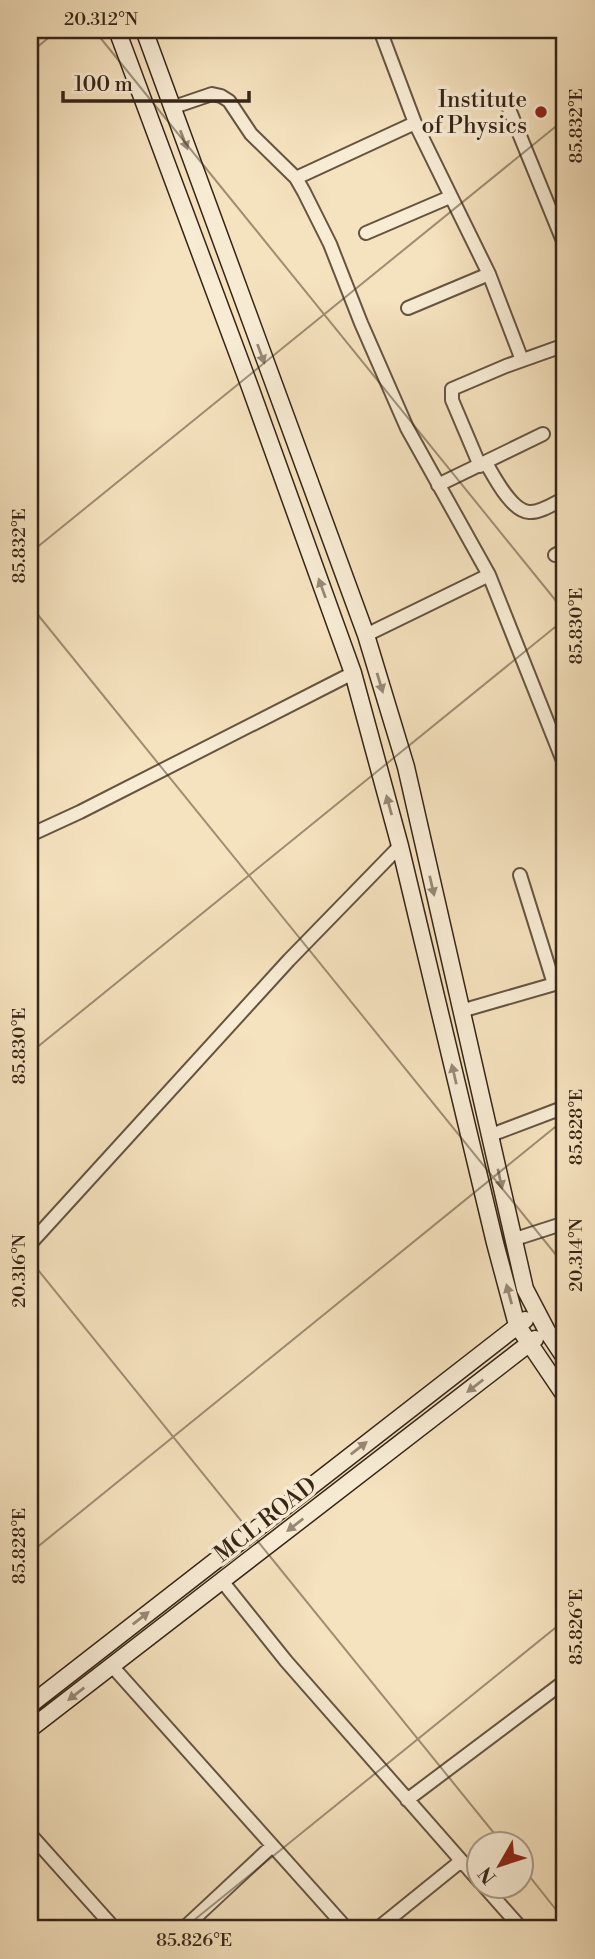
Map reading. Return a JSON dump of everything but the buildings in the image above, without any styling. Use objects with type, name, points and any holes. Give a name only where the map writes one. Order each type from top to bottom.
[{"type":"main road","points":[[117,30],[353,673],[400,846],[482,1191],[517,1325],[565,1396]]},
{"type":"main road","points":[[144,30],[366,635],[407,773],[525,1289],[565,1358]]},
{"type":"main road","points":[[382,779],[407,773]]},
{"type":"main road","name":"MCL ROAD","points":[[30,1705],[536,1312]]},
{"type":"main road","name":"MCL ROAD","points":[[30,1729],[547,1331]]},
{"type":"street","points":[[380,30],[415,123],[489,274],[522,360]]},
{"type":"street","points":[[172,108],[212,94],[221,96],[229,102],[251,134],[296,178],[330,244],[407,428],[489,575],[565,766]]},
{"type":"street","points":[[507,104],[565,246]]},
{"type":"street","points":[[296,178],[415,123]]},
{"type":"street","points":[[366,233],[450,197]]},
{"type":"street","points":[[408,308],[489,274]]},
{"type":"street","points":[[565,345],[452,389],[452,400],[483,464],[516,507],[523,511],[536,512],[565,498]]},
{"type":"street","points":[[438,485],[543,434]]},
{"type":"street","points":[[366,635],[489,575]]},
{"type":"street","points":[[30,835],[353,673]]},
{"type":"street","points":[[30,1244],[289,960],[400,846]]},
{"type":"street","points":[[461,1011],[560,982],[520,875]]},
{"type":"street","points":[[491,1135],[565,1107]]},
{"type":"street","points":[[512,1240],[565,1223]]},
{"type":"street","points":[[222,1581],[286,1661],[466,1867]]},
{"type":"street","points":[[112,1666],[347,1929]]},
{"type":"street","points":[[407,1800],[565,1681]]},
{"type":"street","points":[[30,1834],[115,1929]]},
{"type":"street","points":[[183,1929],[272,1846]]},
{"type":"street","points":[[377,1929],[461,1861]]},
{"type":"street","points":[[495,1899],[523,1929]]},
{"type":"place","name":"Institute of Physics","points":[[541,112]]}]
